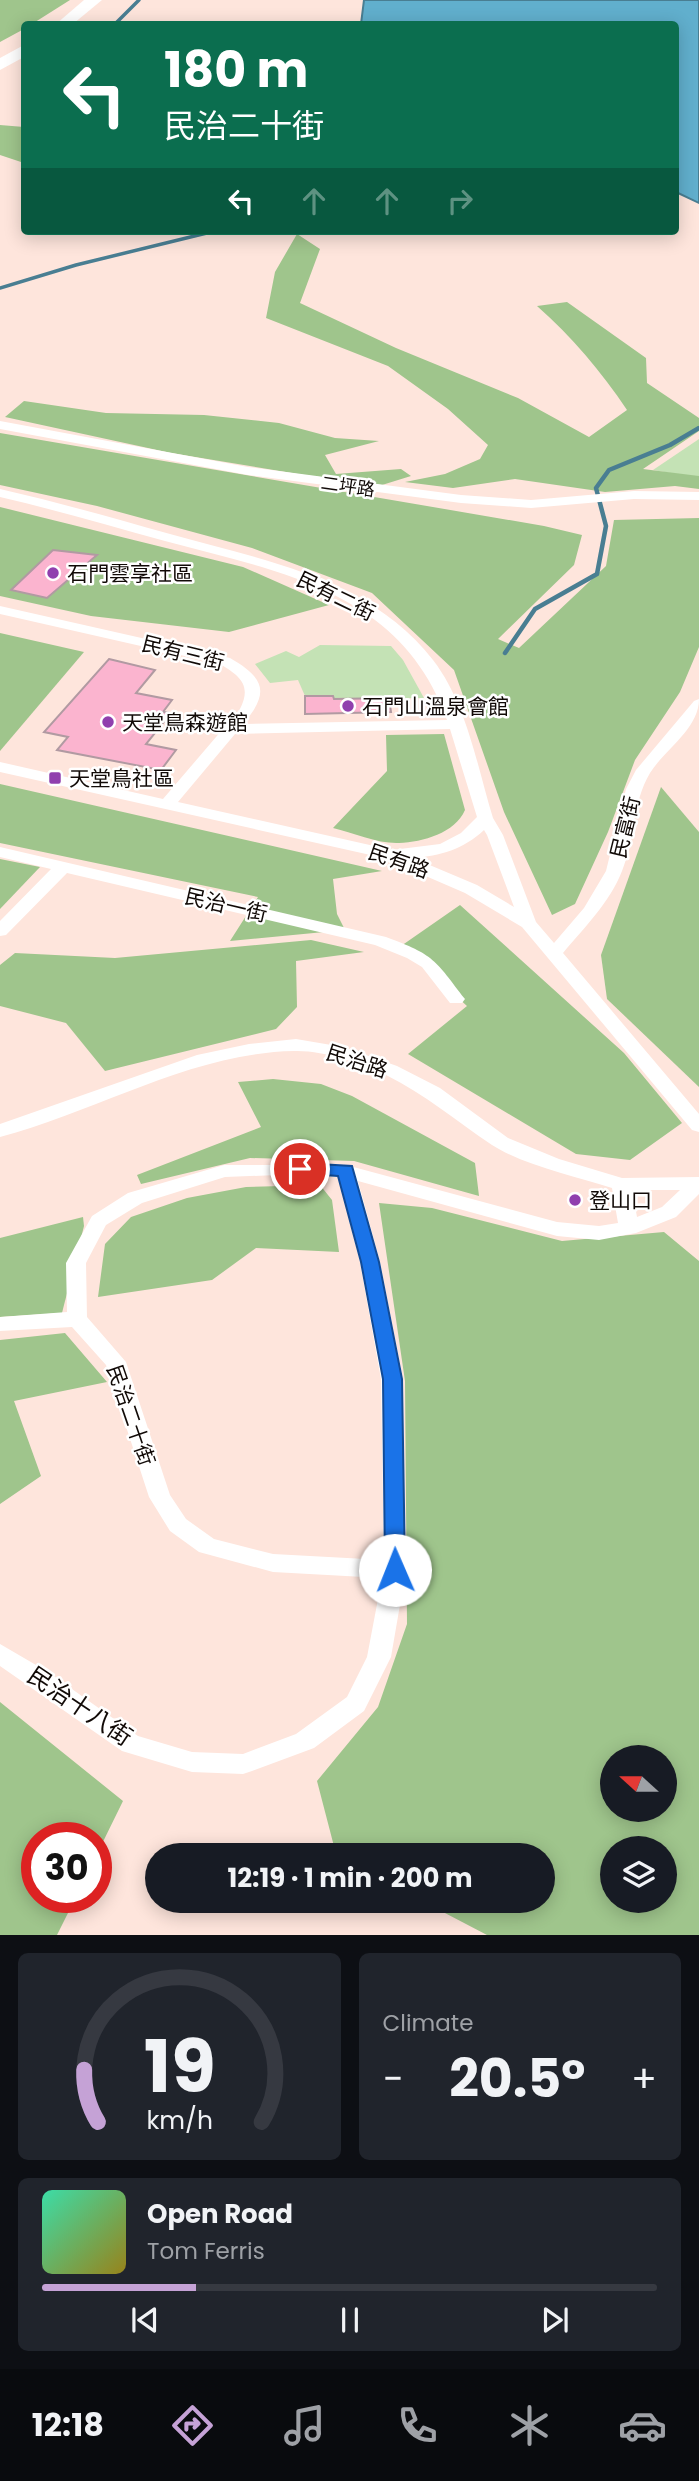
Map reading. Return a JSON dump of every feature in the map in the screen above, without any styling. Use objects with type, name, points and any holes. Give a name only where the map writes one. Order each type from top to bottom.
[{"type":"main road","points":[[68,21],[94,0]]},
{"type":"main road","points":[[0,65],[21,52]]},
{"type":"street","name":"二坪路","points":[[0,425],[247,471],[461,499],[531,504],[634,495],[699,495]]},
{"type":"street","name":"民有二街","points":[[0,493],[281,569],[358,602],[410,641],[429,664],[455,724],[485,818],[495,835],[528,923]]},
{"type":"street","name":"民有三街","points":[[0,610],[225,661],[245,672],[253,683],[254,697],[231,729],[168,803]]},
{"type":"street","name":"民富街","points":[[555,952],[591,910],[614,871],[634,789],[644,770],[699,704]]},
{"type":"street","points":[[231,729],[455,724]]},
{"type":"street","name":"民有路","points":[[0,767],[389,854],[471,889],[528,923],[699,1126]]},
{"type":"street","points":[[389,854],[430,853],[452,847],[473,833],[485,818]]},
{"type":"street","name":"民治一街","points":[[0,852],[380,940],[416,953],[440,976],[449,994],[456,999]]},
{"type":"street","points":[[0,932],[63,867]]},
{"type":"street","name":"民治路","points":[[0,1131],[204,1059],[249,1050],[296,1045],[337,1051],[390,1070],[433,1092],[501,1142],[552,1163],[621,1184],[699,1183]]},
{"type":"street","points":[[0,1324],[77,1320],[76,1263],[99,1221],[135,1198],[224,1171],[346,1171],[557,1228],[599,1233],[629,1228],[669,1212],[699,1183]]},
{"type":"street","name":"民治十八街","points":[[0,1654],[131,1744],[192,1762],[243,1764],[304,1741],[356,1704],[379,1657],[395,1570],[392,1379],[370,1262],[346,1171]]},
{"type":"street","points":[[621,1184],[629,1228]]},
{"type":"street","name":"民治二十街","points":[[77,1320],[116,1362],[160,1497],[178,1525],[207,1546],[273,1563],[395,1570]]},
{"type":"green space","points":[[0,0],[70,0],[37,21],[21,21],[21,31],[0,42]]},
{"type":"green space","points":[[0,125],[21,127],[21,162],[0,155]]},
{"type":"green space","points":[[299,235],[320,249],[300,303],[396,348],[518,398],[589,437],[627,410],[585,355],[537,306],[567,302],[646,358],[647,383],[699,418],[699,431],[643,469],[699,476],[699,489],[675,486],[605,492],[515,479],[453,488],[405,482],[445,474],[480,459],[488,445],[448,409],[388,366],[266,318],[275,272]]},
{"type":"green space","points":[[24,401],[106,413],[204,415],[279,423],[335,438],[379,441],[325,455],[336,474],[401,469],[411,476],[382,485],[304,475],[171,453],[5,417]]},
{"type":"green space","points":[[0,433],[544,526],[582,535],[574,565],[498,639],[519,648],[606,566],[614,520],[699,518],[699,647],[680,692],[635,760],[608,832],[575,904],[552,915],[504,812],[454,670],[372,593],[252,548],[97,506],[0,485]]},
{"type":"green space","points":[[699,439],[699,478],[653,470]]},
{"type":"green space","points":[[0,507],[243,567],[329,605],[229,632],[91,616],[0,596]]},
{"type":"green space","points":[[0,633],[84,652],[0,751]]},
{"type":"green space","points":[[320,645],[391,646],[403,660],[424,698],[334,699],[333,696],[305,696],[298,680],[270,683],[255,664],[286,651],[299,657]]},
{"type":"green space","points":[[444,734],[465,810],[454,825],[428,838],[399,843],[375,840],[333,828],[387,771],[386,735]]},
{"type":"green space","points":[[0,784],[382,871],[333,879],[337,914],[345,930],[230,941],[258,897],[0,843]]},
{"type":"green space","points":[[661,787],[699,832],[699,1087],[607,999],[601,955]]},
{"type":"green space","points":[[0,859],[40,867],[0,909]]},
{"type":"green space","points":[[460,905],[624,1053],[682,1123],[630,1160],[576,1154],[408,1054],[467,1006],[401,946]]},
{"type":"green space","points":[[311,940],[364,952],[296,961],[297,1007],[276,1029],[105,1071],[66,1023],[0,1006],[0,965],[15,953],[115,958]]},
{"type":"green space","points":[[273,1079],[321,1084],[352,1096],[475,1163],[479,1196],[354,1161],[250,1158],[141,1184],[137,1175],[261,1127],[238,1082]]},
{"type":"green space","points":[[320,1185],[332,1200],[339,1252],[256,1248],[212,1280],[98,1297],[105,1244],[131,1217],[187,1198],[246,1187]]},
{"type":"green space","points":[[379,1203],[432,1208],[562,1241],[664,1232],[699,1261],[699,1935],[487,1935],[445,1913],[555,1913],[555,1843],[333,1843],[317,1781],[378,1707],[407,1624],[405,1381]]},
{"type":"green space","points":[[83,1217],[84,1226],[62,1313],[0,1317],[0,1238]]},
{"type":"green space","points":[[65,1333],[107,1382],[14,1401],[41,1476],[0,1504],[0,1340]]},
{"type":"green space","points":[[0,1702],[123,1801],[112,1823],[21,1822],[21,1913],[68,1913],[57,1935],[0,1935]]},
{"type":"water","points":[[364,0],[699,0],[699,203],[679,193],[679,21],[361,21]]},
{"type":"building","name":"石門雲享社區","points":[[53,550],[97,555],[47,598],[11,590]]},
{"type":"building","name":"天堂鳥森遊館","points":[[109,659],[155,670],[136,693],[172,700],[163,712],[171,713],[146,744],[176,750],[161,770],[57,750],[68,737],[44,732]]},
{"type":"building","name":"石門山溫泉會館","points":[[305,696],[333,696],[334,699],[389,698],[391,712],[305,714]]},
{"type":"waterway","points":[[118,21],[139,0]]},
{"type":"waterway","points":[[0,288],[76,265],[199,235]]},
{"type":"waterway","points":[[505,653],[535,609],[597,574],[606,526],[596,488],[609,470],[670,445],[699,428]]},
{"type":"place","name":"石門雲享社區","points":[[53,573]]},
{"type":"place","name":"石門山溫泉會館","points":[[348,706]]},
{"type":"place","name":"天堂鳥森遊館","points":[[108,722]]},
{"type":"place","name":"天堂鳥社區","points":[[55,778]]},
{"type":"place","name":"登山口","points":[[575,1200]]},
{"type":"route","points":[[300,1169],[346,1171],[370,1262],[392,1379],[395,1570]]}]
